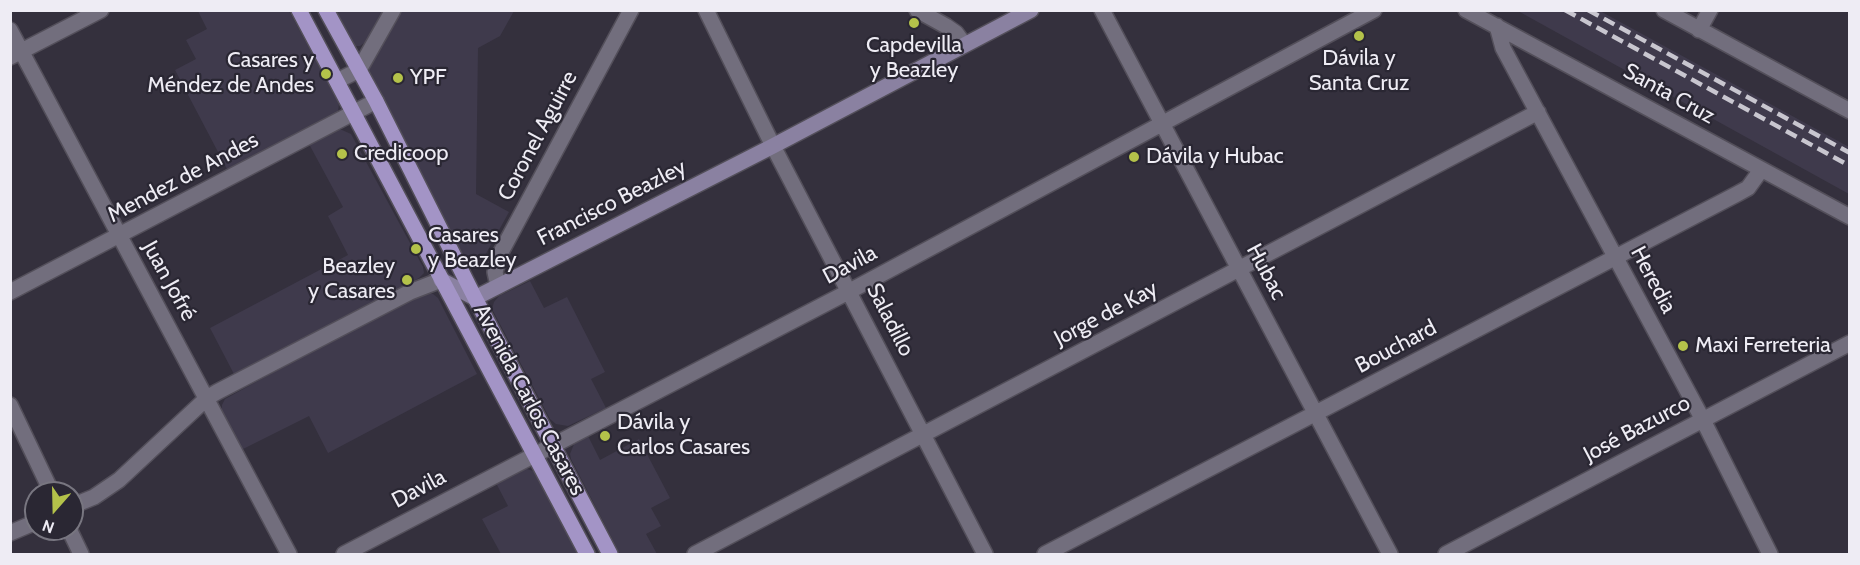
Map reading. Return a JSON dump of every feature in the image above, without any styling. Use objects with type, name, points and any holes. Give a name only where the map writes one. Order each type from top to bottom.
[{"type":"main road","name":"Avenida Carlos Casares","points":[[299,10],[532,455],[587,555]]},
{"type":"main road","name":"Avenida Carlos Casares","points":[[326,10],[376,101],[475,298],[610,555]]},
{"type":"street","points":[[16,54],[101,10]]},
{"type":"street","points":[[337,81],[359,70],[393,10]]},
{"type":"street","name":"Coronel Aguirre","points":[[498,286],[495,272],[500,254],[631,10]]},
{"type":"street","name":"Saladillo","points":[[706,10],[773,146],[985,555]]},
{"type":"street","points":[[917,10],[956,33],[964,44]]},
{"type":"street","name":"Francisco Beazley","points":[[475,298],[773,146],[1031,10]]},
{"type":"street","name":"Hubac","points":[[1102,10],[1390,555]]},
{"type":"street","name":"Davila","points":[[344,555],[1162,126],[1374,10]]},
{"type":"street","name":"Santa Cruz","points":[[1466,10],[1850,217]]},
{"type":"street","points":[[1664,10],[1850,111]]},
{"type":"street","points":[[1699,30],[1710,10]]},
{"type":"street","name":"Heredia","points":[[1497,27],[1503,48],[1703,420],[1770,555]]},
{"type":"street","name":"Juan Jofré","points":[[10,30],[16,54],[207,398],[289,555]]},
{"type":"street","name":"Mendez de Andes","points":[[10,292],[376,101]]},
{"type":"street","name":"Jorge de Kay","points":[[695,555],[1538,112]]},
{"type":"street","name":"Bouchard","points":[[1045,555],[1737,194],[1748,188],[1761,170]]},
{"type":"street","points":[[84,501],[119,480],[207,398],[410,292],[441,280],[475,298]]},
{"type":"street","name":"José Bazurco","points":[[1446,555],[1850,343]]},
{"type":"street","points":[[10,405],[46,481]]},
{"type":"street","points":[[10,533],[24,527]]},
{"type":"street","points":[[75,541],[81,555]]},
{"type":"shaded area","points":[[198,11],[289,11],[339,104],[338,111],[333,116],[228,171],[175,70],[196,59],[186,40],[207,29]]},
{"type":"shaded area","points":[[331,11],[384,11],[367,41],[360,46],[354,46],[347,42]]},
{"type":"shaded area","points":[[400,11],[514,11],[500,36],[478,48],[476,194],[509,212],[483,259],[474,265],[462,260],[367,70]]},
{"type":"shaded area","points":[[1518,11],[1600,11],[1849,147],[1849,194]]},
{"type":"shaded area","points":[[336,130],[351,134],[423,267],[424,273],[419,278],[235,376],[210,328],[348,255],[328,216],[343,207],[309,144]]},
{"type":"shaded area","points":[[530,281],[544,308],[567,297],[605,372],[591,379],[606,408],[568,426],[556,424],[550,419],[492,309],[499,296]]},
{"type":"shaded area","points":[[426,292],[438,298],[477,374],[328,453],[309,416],[241,450],[222,413],[225,399],[418,293]]},
{"type":"shaded area","points":[[588,436],[600,460],[639,439],[670,498],[651,508],[661,526],[646,534],[657,554],[620,554],[571,459],[570,454],[574,444]]},
{"type":"shaded area","points":[[524,468],[537,475],[577,554],[501,554],[482,519],[508,506],[496,483]]},
{"type":"railway","points":[[1565,10],[1850,166]]},
{"type":"railway","points":[[1588,10],[1850,153]]},
{"type":"place","name":"Capdevilla y Beazley","points":[[914,23]]},
{"type":"place","name":"Dávila y Santa Cruz","points":[[1359,36]]},
{"type":"place","name":"Casares y Méndez de Andes","points":[[326,74]]},
{"type":"place","name":"YPF","points":[[398,78]]},
{"type":"place","name":"Credicoop","points":[[342,154]]},
{"type":"place","name":"Dávila y Hubac","points":[[1134,157]]},
{"type":"place","name":"Casares y Beazley","points":[[416,249]]},
{"type":"place","name":"Beazley y Casares","points":[[407,280]]},
{"type":"place","name":"Maxi Ferreteria","points":[[1683,346]]},
{"type":"place","name":"Dávila y Carlos Casares","points":[[605,436]]}]
